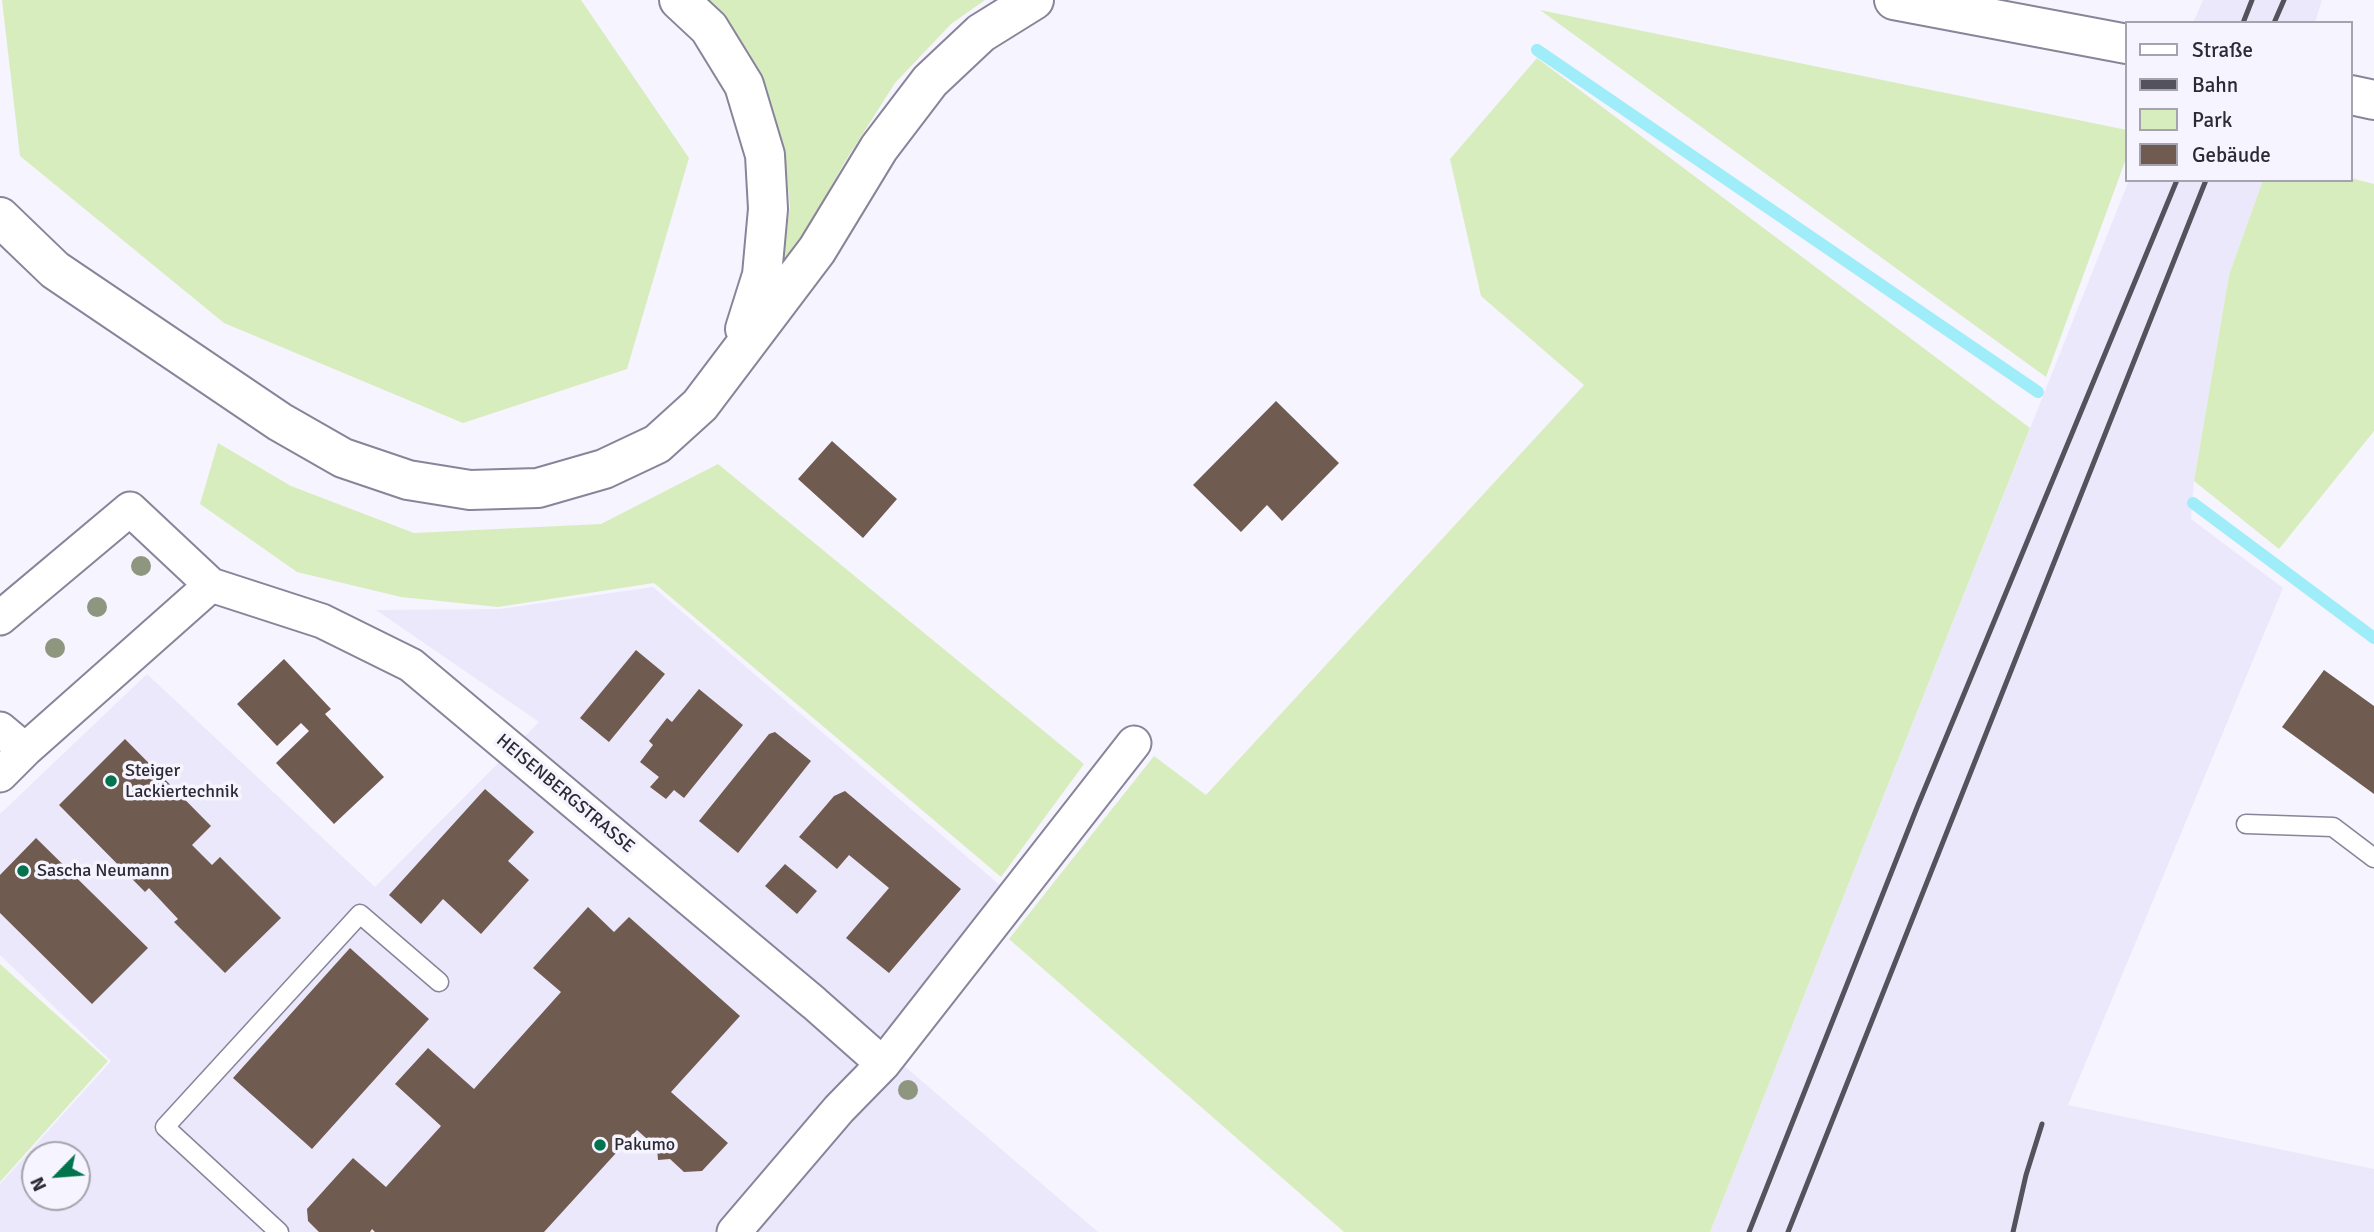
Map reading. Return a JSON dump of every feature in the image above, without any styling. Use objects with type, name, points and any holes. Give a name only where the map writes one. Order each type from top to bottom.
[{"type":"highway","points":[[679,0],[709,29],[744,86],[765,155],[768,209],[762,275],[737,356]]},
{"type":"highway","points":[[0,217],[55,270],[280,422],[343,458],[408,480],[470,490],[538,488],[604,469],[657,444],[700,405],[817,250],[879,148],[930,81],[981,33],[1034,0]]},
{"type":"highway","points":[[1894,0],[2121,42]]},
{"type":"highway","points":[[0,249],[55,270]]},
{"type":"street","name":"HEISENBERGSTRASSE","points":[[0,618],[130,509],[211,585],[323,621],[411,665],[883,1064]]},
{"type":"street","points":[[0,775],[211,585]]},
{"type":"street","points":[[0,729],[25,750]]},
{"type":"street","points":[[734,1232],[839,1109],[883,1064],[1134,743]]},
{"type":"lane","points":[[2246,824],[2333,827],[2374,858]]},
{"type":"lane","points":[[279,1232],[165,1127],[360,914],[439,982]]},
{"type":"shaded area","points":[[2203,0],[2322,0],[2316,21],[2194,21]]},
{"type":"shaded area","points":[[2128,182],[2262,182],[2229,275],[2194,481],[2191,519],[2283,588],[2068,1105],[2374,1169],[2374,1232],[1710,1232]]},
{"type":"shaded area","points":[[653,587],[1002,887],[882,1047],[1098,1232],[0,1232],[0,1184],[21,1161],[21,1211],[91,1211],[91,1141],[39,1141],[111,1061],[0,955],[0,814],[147,674],[375,887],[539,722],[376,610],[500,609]]},
{"type":"green space","points":[[2,0],[581,0],[689,158],[627,369],[463,423],[224,323],[20,156]]},
{"type":"green space","points":[[701,0],[985,0],[951,24],[895,83],[846,160],[780,276],[790,207],[785,156],[767,102]]},
{"type":"green space","points":[[1540,10],[2126,130],[2126,159],[2046,377]]},
{"type":"green space","points":[[1537,58],[2030,428],[1710,1232],[1344,1232],[1009,939],[1154,756],[1206,795],[1584,385],[1481,296],[1450,159]]},
{"type":"green space","points":[[2353,179],[2374,184],[2374,431],[2279,549],[2194,481],[2229,275],[2262,182],[2353,182]]},
{"type":"green space","points":[[218,443],[291,486],[414,533],[601,524],[718,464],[1084,764],[1001,877],[654,583],[498,607],[401,597],[297,572],[200,504]]},
{"type":"green space","points":[[0,964],[108,1061],[37,1141],[21,1141],[21,1158],[0,1182]]},
{"type":"building","points":[[1276,401],[1339,463],[1282,521],[1267,505],[1241,532],[1193,485]]},
{"type":"building","points":[[832,441],[897,499],[863,538],[798,479]]},
{"type":"building","points":[[636,650],[665,674],[609,742],[580,718]]},
{"type":"building","points":[[284,659],[331,709],[325,714],[384,777],[334,824],[276,763],[309,731],[301,723],[277,746],[237,704]]},
{"type":"building","points":[[2324,670],[2374,706],[2374,794],[2282,727]]},
{"type":"building","points":[[699,689],[743,725],[684,798],[674,790],[666,799],[650,787],[659,777],[640,762],[653,745],[649,741],[667,718],[672,722]]},
{"type":"building","points":[[775,732],[811,761],[738,853],[699,821],[769,734]]},
{"type":"building","points":[[125,739],[211,826],[192,845],[212,865],[220,857],[281,918],[225,973],[174,922],[178,919],[149,888],[145,892],[59,805]]},
{"type":"building","points":[[485,789],[534,832],[508,861],[529,880],[481,934],[443,899],[421,924],[389,895]]},
{"type":"building","points":[[845,791],[961,889],[889,973],[846,938],[889,888],[849,855],[837,869],[799,837],[834,796]]},
{"type":"building","points":[[36,838],[148,948],[92,1004],[0,913],[0,875]]},
{"type":"building","points":[[785,864],[817,891],[797,914],[765,886]]},
{"type":"building","points":[[588,907],[614,932],[629,917],[740,1016],[671,1092],[728,1143],[702,1171],[684,1172],[670,1159],[658,1160],[657,1148],[637,1130],[544,1232],[375,1232],[372,1229],[370,1232],[319,1232],[308,1221],[307,1209],[353,1158],[386,1187],[441,1126],[395,1084],[428,1048],[474,1089],[561,992],[533,968]]},
{"type":"building","points":[[350,948],[429,1019],[312,1149],[233,1078]]},
{"type":"waterway","points":[[1537,50],[2038,392]]},
{"type":"waterway","points":[[2193,503],[2374,638]]},
{"type":"railway","points":[[2244,21],[2252,0]]},
{"type":"railway","points":[[2275,21],[2284,0]]},
{"type":"railway","points":[[1749,1232],[1918,805],[2176,182]]},
{"type":"railway","points":[[1788,1232],[2205,182]]},
{"type":"railway","points":[[2013,1232],[2026,1175],[2042,1124]]},
{"type":"place","name":"Steiger Lackiertechnik","points":[[111,781]]},
{"type":"place","name":"Sascha Neumann","points":[[23,871]]},
{"type":"place","name":"Pakumo","points":[[600,1145]]}]
